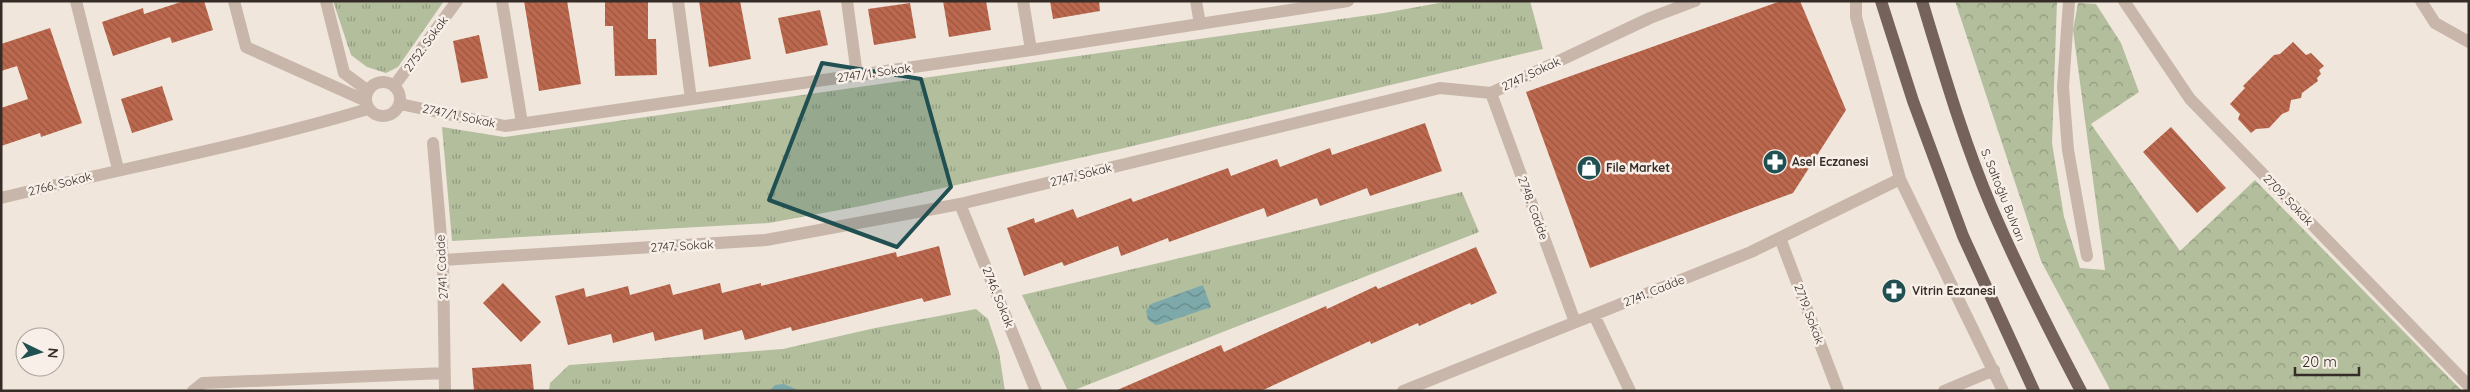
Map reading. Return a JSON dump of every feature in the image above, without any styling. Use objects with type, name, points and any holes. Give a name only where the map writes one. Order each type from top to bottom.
[{"type":"main road","points":[[1881,1],[1912,101],[1953,210],[2034,391]]},
{"type":"main road","name":"S. Saltoğlu Bulvarı","points":[[1922,1],[1952,99],[1990,205],[2043,318],[2081,391]]},
{"type":"street","points":[[76,1],[118,169]]},
{"type":"street","points":[[234,1],[246,47],[366,100]]},
{"type":"street","points":[[326,1],[344,73],[366,100],[384,116],[398,110],[400,95],[394,86],[384,83],[374,84],[366,100]]},
{"type":"street","name":"2752. Sokak","points":[[394,86],[457,1]]},
{"type":"street","points":[[502,1],[522,123]]},
{"type":"street","points":[[678,1],[691,99]]},
{"type":"street","points":[[847,1],[857,75]]},
{"type":"street","points":[[1022,1],[1031,50]]},
{"type":"street","points":[[1196,1],[1200,24]]},
{"type":"street","name":"2747/1. Sokak","points":[[400,104],[505,126],[1031,50],[1348,1]]},
{"type":"street","name":"2747. Sokak","points":[[443,260],[766,240],[960,204],[1440,88],[1492,93],[1650,18],[1695,1]]},
{"type":"street","points":[[1856,1],[1856,17],[1900,178],[2003,391]]},
{"type":"street","points":[[2069,1],[2063,87],[2068,150],[2087,256]]},
{"type":"street","name":"2709. Sokak","points":[[2124,1],[2190,99],[2469,386]]},
{"type":"street","points":[[2421,1],[2435,22],[2469,42]]},
{"type":"street","name":"2748. Cadde","points":[[1492,93],[1575,322]]},
{"type":"street","name":"2766. Sokak","points":[[1,198],[118,169],[299,130],[366,100]]},
{"type":"street","name":"2741. Cadde","points":[[433,143],[443,260],[445,391]]},
{"type":"street","name":"2741. Cadde","points":[[1403,391],[1751,252],[1900,178]]},
{"type":"street","name":"2746. Sokak","points":[[960,204],[1036,391]]},
{"type":"street","name":"2719. Sokak","points":[[1780,238],[1838,391]]},
{"type":"street","points":[[1594,315],[1630,391]]},
{"type":"street","points":[[1944,391],[1994,370]]},
{"type":"street","points":[[193,391],[203,383],[445,373]]},
{"type":"highlighted area","points":[[822,63],[921,79],[951,187],[897,247],[769,200]]},
{"type":"green space","points":[[333,1],[444,1],[398,67],[386,73],[367,67],[351,55]]},
{"type":"green space","points":[[1450,1],[1530,1],[1543,49],[1120,149],[861,206],[769,223],[452,241],[442,127],[504,137],[1384,13]]},
{"type":"green space","points":[[1955,1],[2057,1],[2052,143],[2064,217],[2080,268],[2105,270],[2073,30],[2078,3],[2096,4],[2121,43],[2139,92],[2091,124],[2180,251],[2255,180],[2462,391],[2111,391],[2041,261]]},
{"type":"green space","points":[[1462,192],[1479,232],[1072,391],[1068,391],[1022,295]]},
{"type":"green space","points":[[976,309],[988,319],[999,352],[1005,391],[549,391],[550,383],[569,365],[783,349],[875,328]]},
{"type":"water","points":[[1203,285],[1211,307],[1161,324],[1156,325],[1148,320],[1146,311],[1151,304]]},
{"type":"water","points":[[784,384],[800,391],[769,391],[775,385]]},
{"type":"building","points":[[184,1],[204,1],[213,30],[172,43],[170,37],[113,56],[102,22],[143,8],[144,14]]},
{"type":"building","points":[[524,1],[567,1],[581,84],[539,91]]},
{"type":"building","points":[[605,1],[648,1],[648,39],[656,39],[657,75],[615,76],[613,26],[605,26]]},
{"type":"building","points":[[699,1],[740,1],[751,59],[709,67]]},
{"type":"building","points":[[943,1],[986,1],[991,30],[949,37]]},
{"type":"building","points":[[1050,1],[1099,1],[1100,11],[1053,19]]},
{"type":"building","points":[[1781,1],[1800,1],[1846,110],[1793,193],[1590,268],[1526,92]]},
{"type":"building","points":[[910,3],[916,38],[874,45],[868,9]]},
{"type":"building","points":[[820,10],[828,45],[786,54],[778,18]]},
{"type":"building","points":[[50,28],[82,123],[41,137],[40,133],[1,146],[1,108],[28,99],[17,66],[1,71],[1,44]]},
{"type":"building","points":[[479,35],[488,78],[461,83],[453,41]]},
{"type":"building","points":[[2293,42],[2306,55],[2311,53],[2324,66],[2319,70],[2321,74],[2317,78],[2318,81],[2302,93],[2301,98],[2291,100],[2289,111],[2282,114],[2269,128],[2256,129],[2251,133],[2238,119],[2240,114],[2230,104],[2245,88],[2243,86],[2274,55],[2280,54]]},
{"type":"building","points":[[162,86],[173,120],[132,133],[121,99]]},
{"type":"building","points":[[1425,123],[1442,171],[1370,196],[1367,188],[1320,206],[1317,198],[1267,217],[1264,208],[1169,242],[1168,238],[1121,256],[1118,246],[1064,266],[1062,262],[1024,276],[1007,228],[1034,218],[1035,223],[1073,209],[1077,218],[1131,198],[1133,202],[1228,168],[1231,176],[1277,159],[1280,167],[1330,148],[1332,155]]},
{"type":"building","points":[[2171,127],[2226,188],[2197,213],[2143,152]]},
{"type":"building","points":[[939,246],[951,295],[924,302],[922,298],[792,331],[791,327],[745,340],[742,330],[704,340],[702,329],[655,341],[653,332],[613,343],[611,334],[568,345],[555,296],[584,288],[586,297],[628,286],[630,295],[670,284],[673,295],[720,283],[722,293],[761,283],[761,286],[896,252],[897,257]]},
{"type":"building","points":[[1476,247],[1497,293],[1419,326],[1418,323],[1371,344],[1370,341],[1261,391],[1115,391],[1221,345],[1224,352],[1326,306],[1327,309],[1376,286],[1378,289]]},
{"type":"building","points":[[503,283],[541,322],[521,342],[483,303]]},
{"type":"building","points":[[531,364],[534,391],[474,391],[472,368]]},
{"type":"place","name":"Asel Eczanesi","points":[[1775,162]]},
{"type":"place","name":"File Market","points":[[1589,168]]},
{"type":"place","name":"Vitrin Eczanesi","points":[[1894,291]]}]
